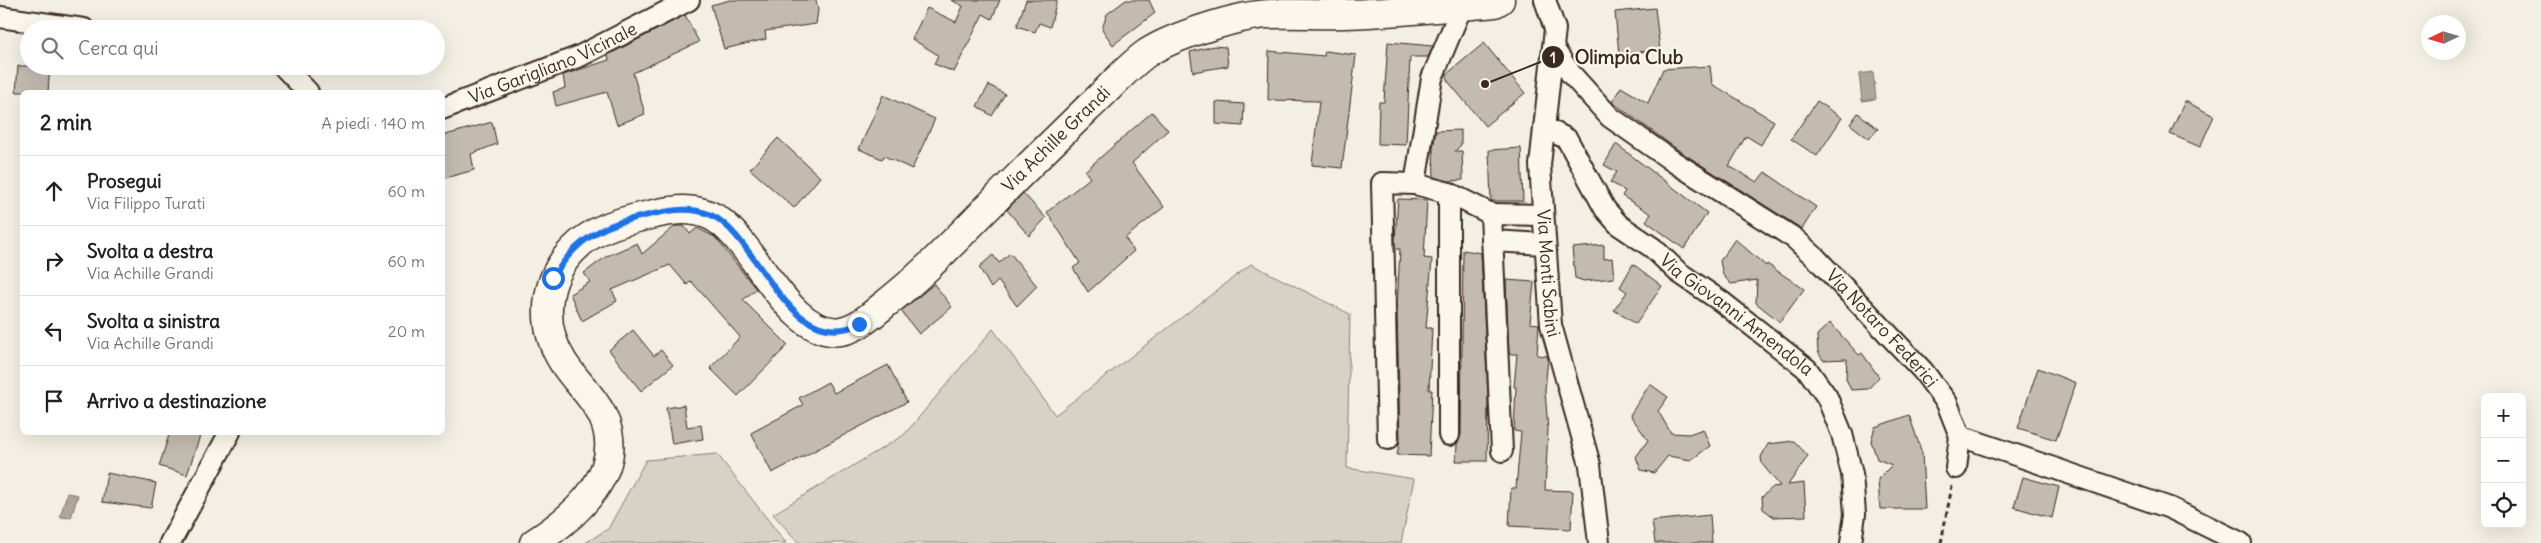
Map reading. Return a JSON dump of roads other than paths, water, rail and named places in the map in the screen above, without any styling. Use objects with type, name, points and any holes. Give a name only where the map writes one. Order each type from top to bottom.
[{"type":"main road","name":"Via Achille Grandi","points":[[534,543],[579,508],[602,476],[610,447],[603,417],[562,362],[550,336],[548,304],[553,278],[565,258],[577,246],[601,229],[661,212],[683,210],[709,215],[727,226],[780,295],[796,311],[811,323],[825,330],[847,330],[864,321],[914,282],[1031,162],[1147,53],[1205,27],[1266,14],[1382,12],[1496,3],[1500,0]]},
{"type":"street","name":"Via Garigliano Vicinale","points":[[445,108],[580,56],[689,0]]},
{"type":"street","points":[[1353,0],[1382,12]]},
{"type":"street","name":"Via Monti Sabini","points":[[1545,0],[1555,29],[1540,165],[1551,325],[1590,465],[1599,543]]},
{"type":"street","points":[[1415,184],[1432,78],[1462,6]]},
{"type":"street","points":[[0,17],[21,20]]},
{"type":"street","name":"Via Notaro Federici","points":[[1553,48],[1571,74],[1610,117],[1674,162],[1794,238],[1923,371],[1947,403],[1960,436]]},
{"type":"street","points":[[292,75],[306,90]]},
{"type":"street","name":"Via Giovanni Amendola","points":[[1544,127],[1567,139],[1605,209],[1619,225],[1653,248],[1678,272],[1722,302],[1807,369],[1827,397],[1842,434],[1852,474],[1855,514],[1851,543]]},
{"type":"street","points":[[1388,439],[1382,183],[1415,184],[1449,193],[1491,214],[1543,215]]},
{"type":"street","points":[[1449,193],[1449,435]]},
{"type":"street","points":[[1491,214],[1502,451]]},
{"type":"street","points":[[1492,241],[1545,244]]},
{"type":"street","points":[[170,543],[228,435]]},
{"type":"street","points":[[1956,468],[1960,436],[2170,508],[2240,543]]},
{"type":"place","name":"Olimpia Club","points":[[1485,84]]}]
